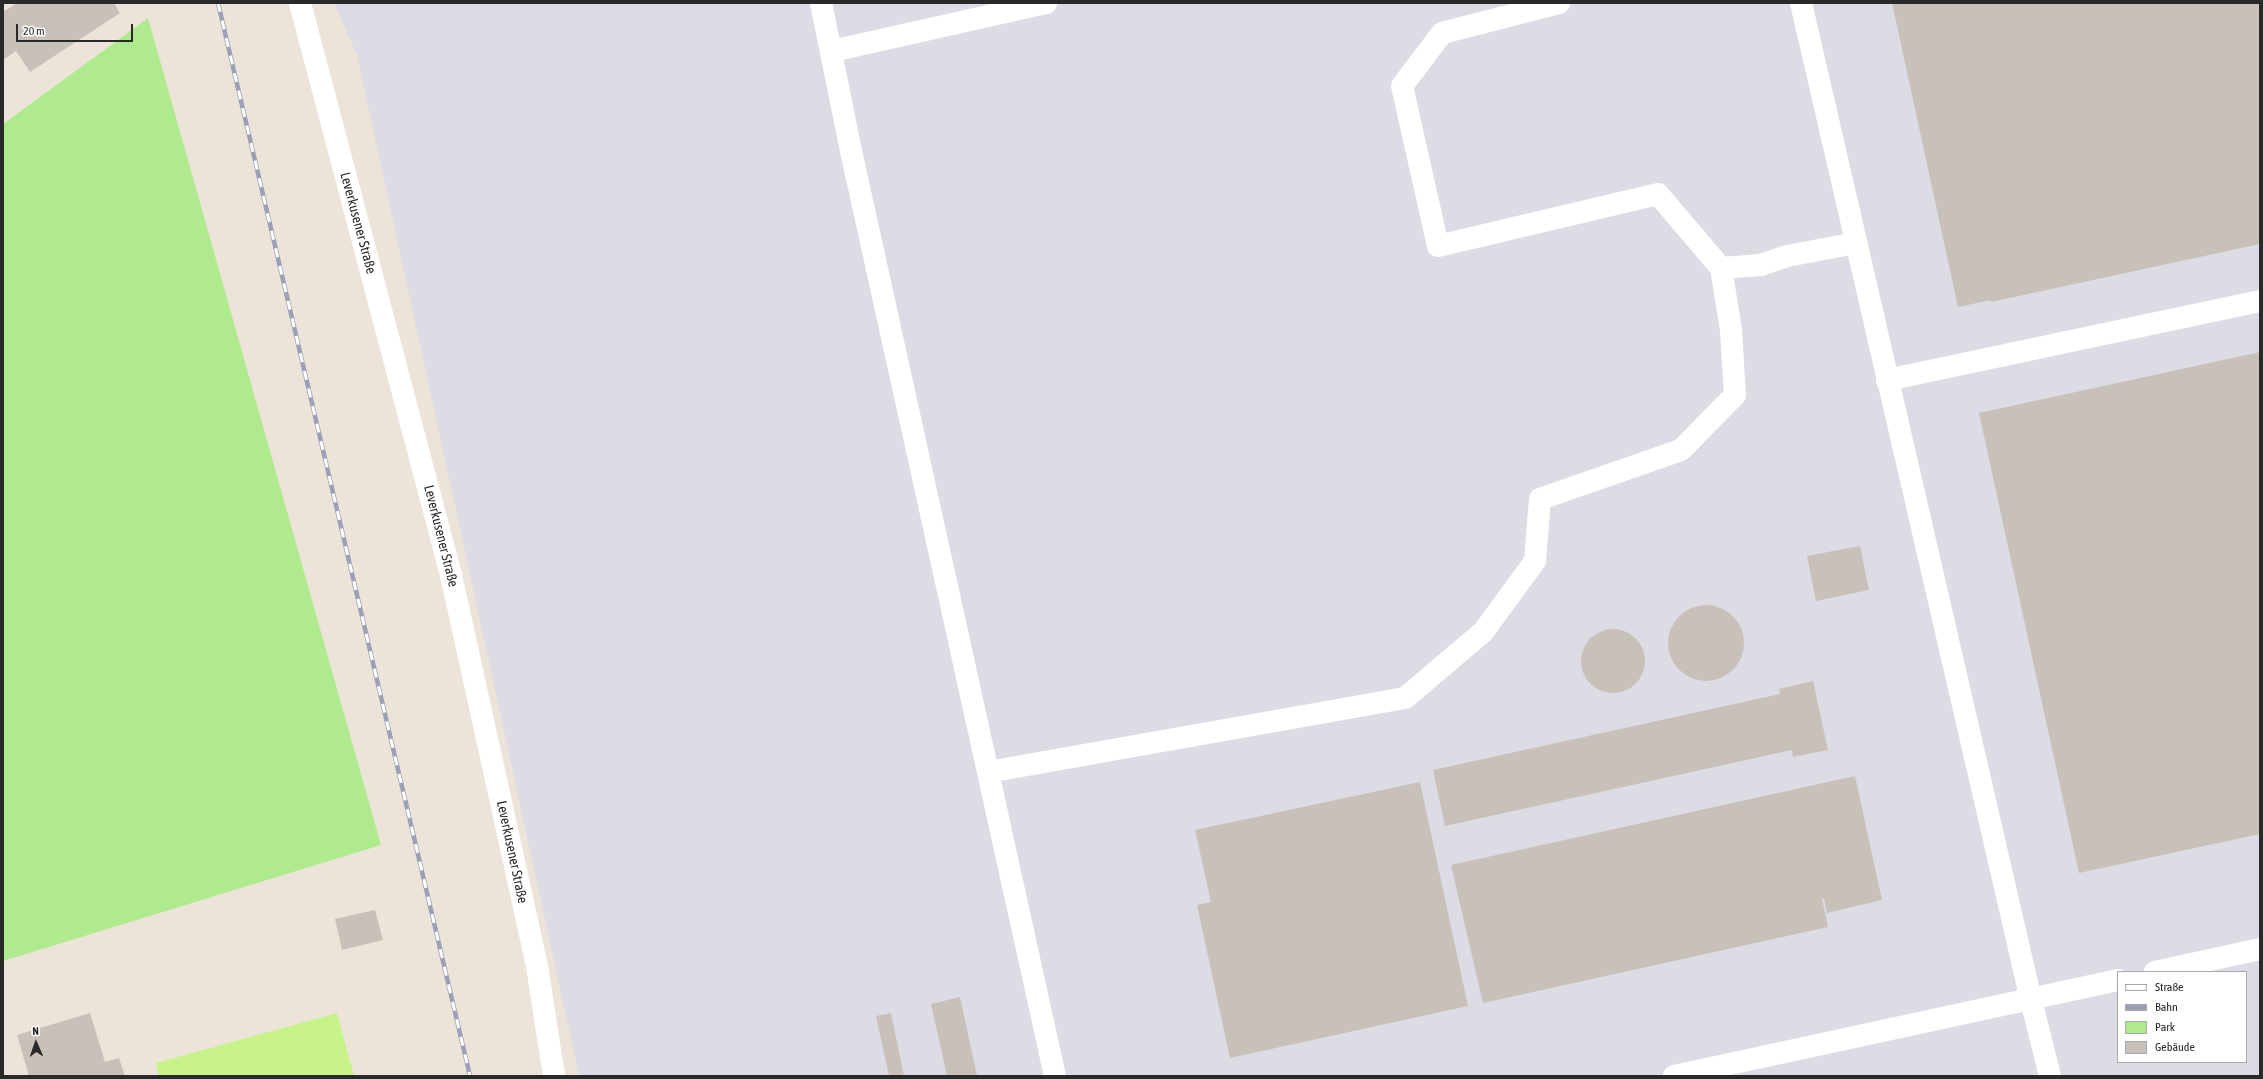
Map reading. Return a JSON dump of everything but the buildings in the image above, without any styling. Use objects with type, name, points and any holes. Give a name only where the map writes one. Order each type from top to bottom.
[{"type":"lane","name":"Leverkusener Straße","points":[[300,3],[452,575],[537,966],[554,1076]]},
{"type":"lane","points":[[822,3],[851,151],[1055,1076]]},
{"type":"lane","points":[[832,51],[1046,3]]},
{"type":"lane","points":[[988,772],[1405,698],[1483,632],[1535,561],[1540,499],[1681,450],[1735,394],[1731,330],[1721,268],[1658,194],[1438,246],[1402,86],[1442,33],[1559,3]]},
{"type":"lane","points":[[1801,3],[2030,1000],[2050,1076]]},
{"type":"lane","points":[[1721,268],[1761,265],[1787,256],[1856,243]]},
{"type":"lane","points":[[1887,380],[2260,301]]},
{"type":"lane","points":[[2160,971],[2260,949]]},
{"type":"lane","points":[[1674,1076],[2117,980]]},
{"type":"shaded area","points":[[334,3],[2260,3],[2260,1076],[579,1076],[357,55]]},
{"type":"green space","points":[[148,18],[381,845],[3,961],[3,124]]},
{"type":"green space","points":[[337,1013],[354,1076],[159,1076],[156,1063]]},
{"type":"railway","points":[[218,3],[470,1076]]}]
